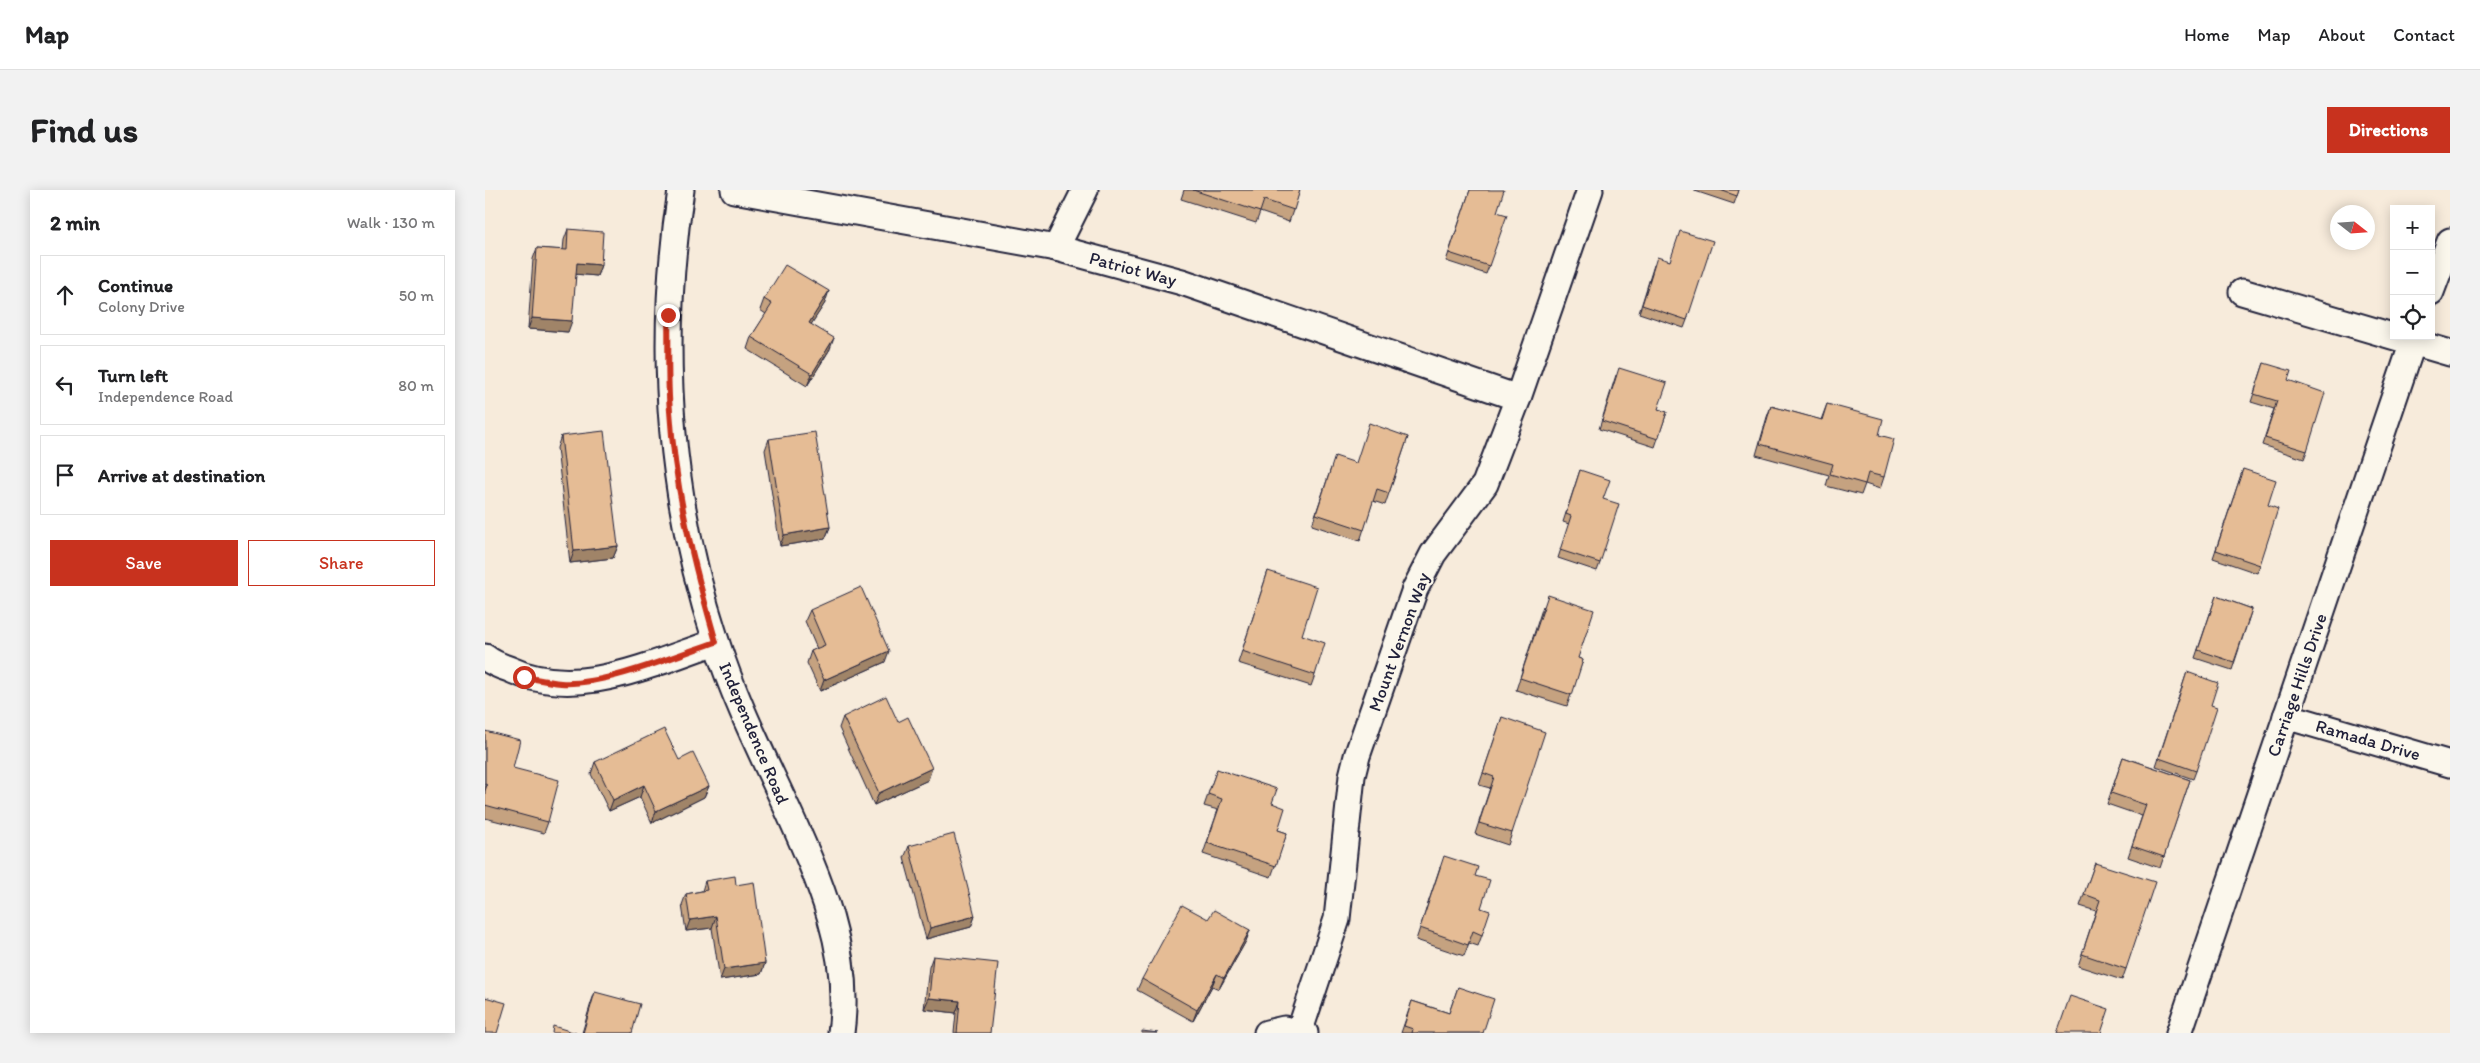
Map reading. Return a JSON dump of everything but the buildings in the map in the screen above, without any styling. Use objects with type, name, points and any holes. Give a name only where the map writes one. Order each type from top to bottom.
[{"type":"street","name":"Independence Road","points":[[681,190],[674,236],[668,315],[670,410],[681,498],[694,566],[716,642],[747,724],[814,867],[827,902],[837,938],[842,975],[841,1033]]},
{"type":"street","name":"Patriot Way","points":[[734,190],[1056,248],[1182,282],[1518,398]]},
{"type":"street","points":[[1056,248],[1085,190]]},
{"type":"street","name":"Mount Vernon Way","points":[[1267,1033],[1284,1029],[1303,1032],[1337,919],[1352,776],[1386,672],[1415,589],[1433,554],[1485,484],[1518,398],[1590,190]]},
{"type":"street","points":[[2435,281],[2450,241]]},
{"type":"street","points":[[2242,292],[2390,332]]},
{"type":"street","name":"Carriage Hills Drive","points":[[2179,1033],[2414,340]]},
{"type":"street","points":[[2417,340],[2450,353]]},
{"type":"street","points":[[485,657],[524,677],[562,683],[587,682],[614,676],[716,642]]},
{"type":"street","name":"Ramada Drive","points":[[2286,716],[2450,764]]},
{"type":"route","points":[[524,677],[562,683],[587,682],[614,676],[716,642],[694,566],[679,488],[670,410],[668,315]]}]
